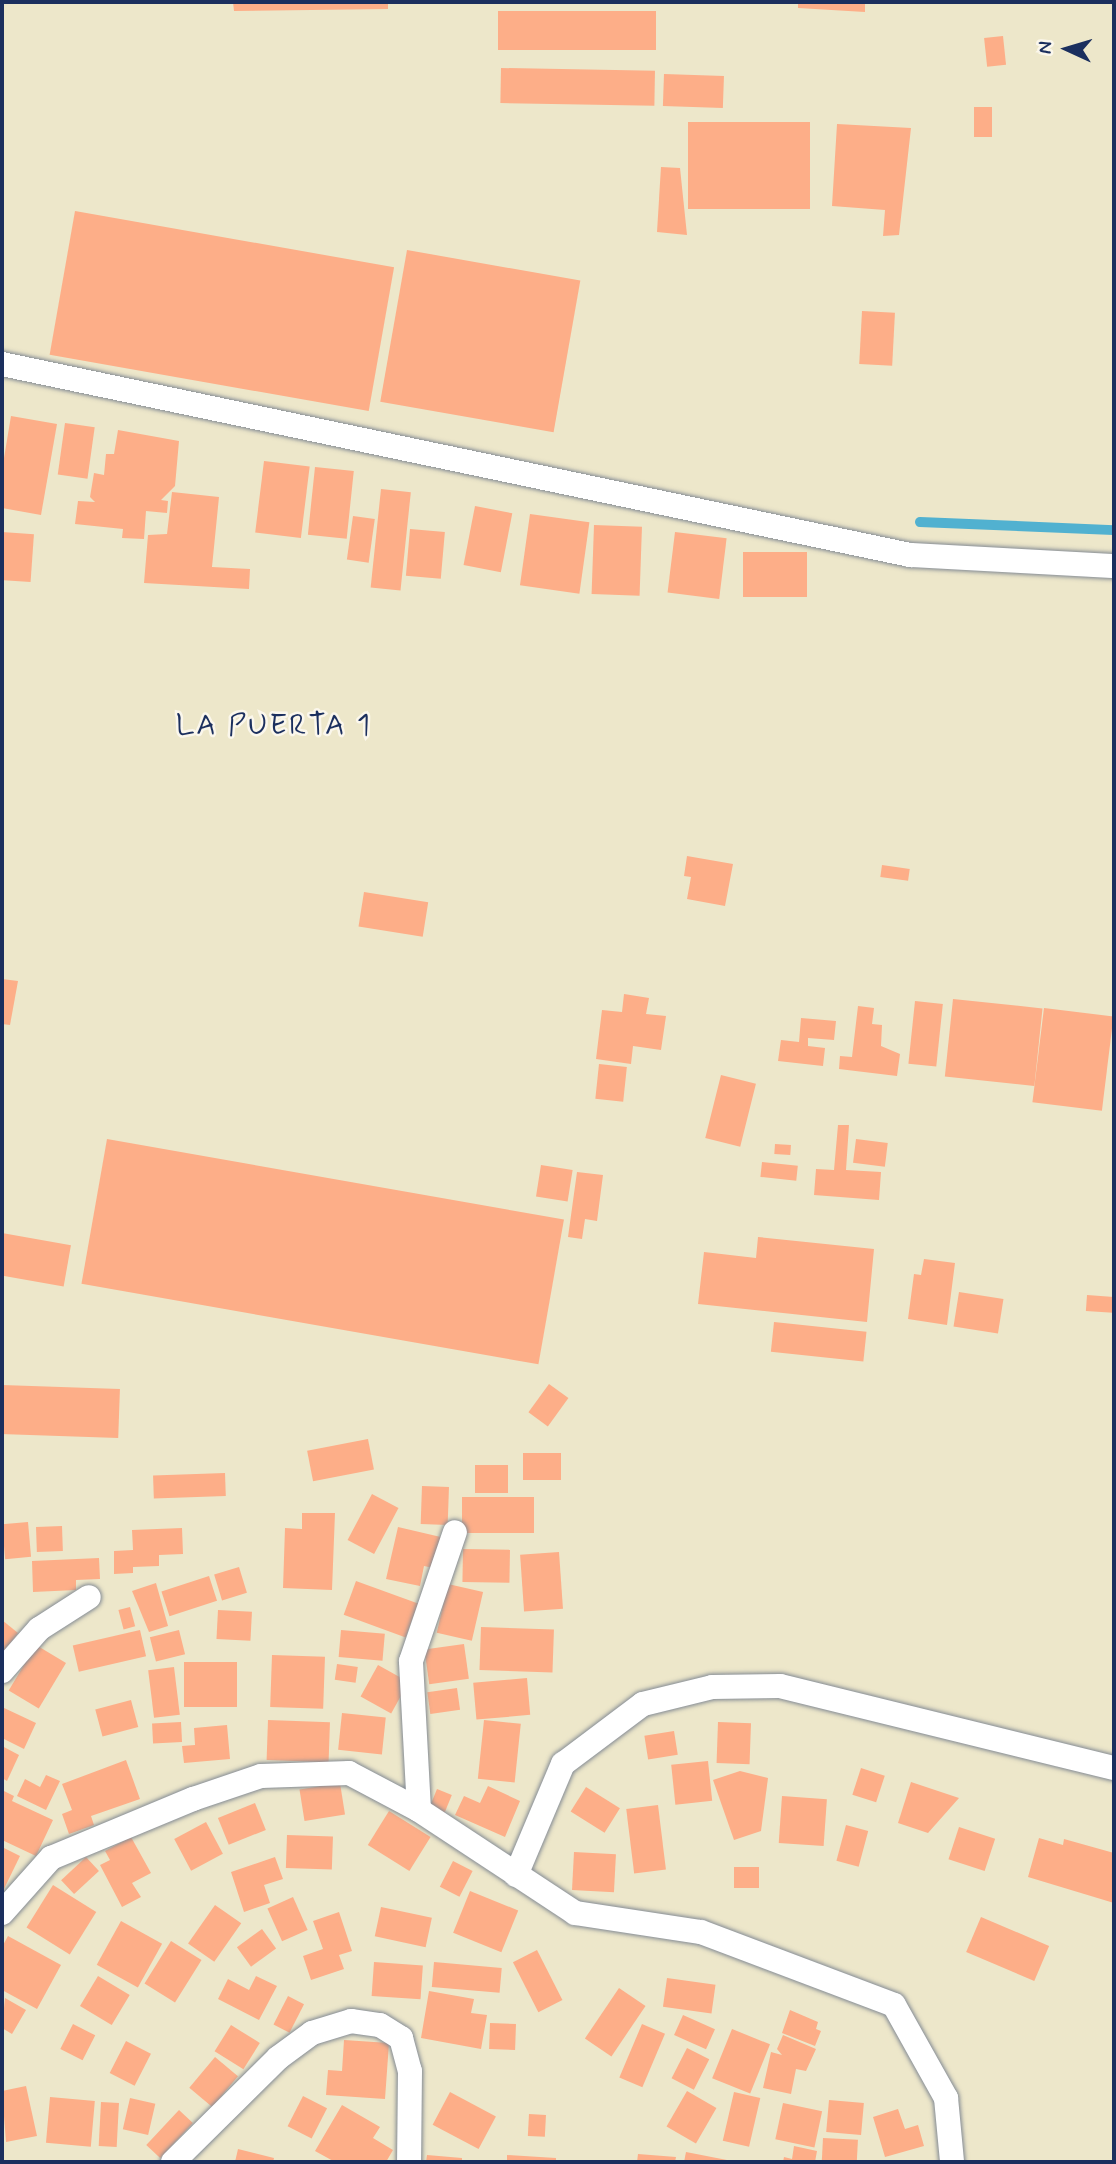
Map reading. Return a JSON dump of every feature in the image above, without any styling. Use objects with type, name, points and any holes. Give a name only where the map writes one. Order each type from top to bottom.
[{"type":"street","points":[[2,364],[910,555],[1114,566]]},
{"type":"street","points":[[419,1810],[411,1661],[455,1532]]},
{"type":"street","points":[[2,1671],[39,1629],[89,1597]]},
{"type":"street","points":[[516,1875],[564,1764],[643,1704],[712,1687],[780,1686],[1114,1768]]},
{"type":"street","points":[[2,1913],[51,1858],[261,1776],[349,1773],[419,1810],[575,1913],[701,1932],[894,2005],[946,2098],[952,2162]]},
{"type":"street","points":[[173,2162],[278,2059],[313,2034],[351,2021],[380,2025],[401,2038],[410,2071],[409,2162]]},
{"type":"building","points":[[233,2],[388,2],[388,9],[234,11]]},
{"type":"building","points":[[798,2],[865,2],[865,12],[798,8]]},
{"type":"building","points":[[498,11],[656,11],[656,50],[498,50]]},
{"type":"building","points":[[1003,36],[1006,65],[987,67],[984,38]]},
{"type":"building","points":[[501,68],[655,71],[654,106],[500,103]]},
{"type":"building","points":[[664,74],[724,76],[723,108],[663,106]]},
{"type":"building","points":[[974,107],[992,107],[992,137],[974,137]]},
{"type":"building","points":[[688,122],[810,122],[810,209],[688,209]]},
{"type":"building","points":[[837,124],[911,128],[899,235],[883,236],[885,210],[832,206]]},
{"type":"building","points":[[661,167],[680,168],[687,235],[657,232]]},
{"type":"building","points":[[75,211],[394,267],[369,411],[50,355]]},
{"type":"building","points":[[407,250],[580,281],[554,432],[380,402]]},
{"type":"building","points":[[862,311],[895,313],[892,366],[859,364]]},
{"type":"building","points":[[11,416],[57,424],[41,515],[2,508],[2,470]]},
{"type":"building","points":[[65,423],[95,427],[87,479],[58,474]]},
{"type":"building","points":[[118,430],[179,441],[175,486],[161,500],[168,501],[167,513],[146,511],[144,539],[122,538],[123,529],[75,524],[78,501],[95,502],[90,497],[94,473],[104,475],[106,454],[114,454]]},
{"type":"building","points":[[264,461],[310,467],[301,538],[255,532]]},
{"type":"building","points":[[315,467],[354,471],[347,539],[308,535]]},
{"type":"building","points":[[381,489],[411,492],[400,591],[371,587]]},
{"type":"building","points":[[172,492],[219,497],[212,567],[250,569],[249,589],[144,583],[148,535],[167,534]]},
{"type":"building","points":[[475,506],[512,513],[501,572],[464,565]]},
{"type":"building","points":[[530,514],[589,522],[579,594],[520,585]]},
{"type":"building","points":[[353,516],[375,519],[369,563],[347,560]]},
{"type":"building","points":[[594,525],[642,527],[640,596],[592,594]]},
{"type":"building","points":[[410,529],[445,532],[441,579],[406,576]]},
{"type":"building","points":[[2,532],[34,534],[31,582],[2,580]]},
{"type":"building","points":[[675,532],[727,538],[719,599],[668,593]]},
{"type":"building","points":[[743,552],[807,552],[807,597],[743,597]]},
{"type":"building","points":[[687,856],[733,864],[725,906],[687,899],[691,877],[684,876]]},
{"type":"building","points":[[882,865],[910,869],[908,881],[880,877]]},
{"type":"building","points":[[364,892],[428,902],[423,937],[359,927]]},
{"type":"building","points":[[2,979],[18,981],[10,1025],[2,1024]]},
{"type":"building","points":[[624,994],[649,998],[646,1014],[666,1016],[661,1050],[633,1046],[631,1064],[596,1059],[602,1010],[622,1012]]},
{"type":"building","points":[[953,999],[1043,1008],[1034,1086],[945,1077]]},
{"type":"building","points":[[915,1001],[943,1004],[936,1067],[908,1064]]},
{"type":"building","points":[[858,1006],[874,1008],[872,1024],[882,1025],[881,1046],[900,1054],[897,1076],[839,1069],[840,1056],[852,1057]]},
{"type":"building","points":[[1044,1008],[1113,1017],[1102,1111],[1032,1102]]},
{"type":"building","points":[[801,1018],[836,1021],[834,1040],[808,1038],[808,1046],[825,1048],[823,1066],[778,1061],[781,1040],[799,1042]]},
{"type":"building","points":[[599,1064],[627,1067],[623,1102],[595,1099]]},
{"type":"building","points":[[721,1075],[756,1084],[740,1147],[705,1138]]},
{"type":"building","points":[[838,1125],[849,1125],[846,1170],[881,1172],[879,1200],[814,1195],[816,1169],[834,1170]]},
{"type":"building","points":[[107,1139],[564,1220],[538,1364],[81,1284]]},
{"type":"building","points":[[856,1139],[888,1143],[885,1167],[853,1163]]},
{"type":"building","points":[[775,1144],[791,1145],[790,1155],[774,1154]]},
{"type":"building","points":[[762,1162],[798,1166],[796,1181],[760,1177]]},
{"type":"building","points":[[541,1165],[573,1170],[568,1202],[536,1197]]},
{"type":"building","points":[[577,1172],[603,1175],[597,1221],[585,1219],[582,1239],[568,1237]]},
{"type":"building","points":[[2,1233],[71,1245],[64,1287],[2,1276]]},
{"type":"building","points":[[758,1237],[874,1249],[867,1322],[698,1304],[704,1252],[756,1258]]},
{"type":"building","points":[[924,1259],[955,1263],[947,1325],[908,1319],[914,1274],[921,1275]]},
{"type":"building","points":[[959,1292],[1003,1299],[998,1334],[954,1327]]},
{"type":"building","points":[[1087,1295],[1114,1297],[1113,1313],[1086,1311]]},
{"type":"building","points":[[774,1322],[866,1332],[863,1362],[771,1352]]},
{"type":"building","points":[[549,1384],[568,1398],[548,1426],[528,1412]]},
{"type":"building","points":[[2,1385],[120,1389],[118,1438],[2,1434]]},
{"type":"building","points":[[368,1439],[374,1469],[313,1481],[307,1451]]},
{"type":"building","points":[[523,1453],[561,1453],[561,1480],[523,1480]]},
{"type":"building","points":[[475,1465],[508,1465],[508,1493],[475,1493]]},
{"type":"building","points":[[225,1473],[226,1496],[154,1498],[153,1476]]},
{"type":"building","points":[[422,1486],[449,1487],[448,1525],[421,1524]]},
{"type":"building","points":[[372,1494],[398,1508],[374,1554],[348,1540]]},
{"type":"building","points":[[462,1497],[534,1497],[534,1533],[462,1533]]},
{"type":"building","points":[[302,1513],[335,1513],[332,1590],[283,1588],[285,1528],[302,1529]]},
{"type":"building","points":[[28,1522],[31,1557],[5,1559],[2,1524]]},
{"type":"building","points":[[62,1526],[63,1551],[37,1552],[36,1527]]},
{"type":"building","points":[[398,1527],[445,1538],[438,1569],[424,1566],[420,1586],[386,1579]]},
{"type":"building","points":[[182,1528],[183,1554],[159,1555],[159,1566],[133,1567],[133,1573],[114,1574],[114,1551],[133,1550],[132,1530]]},
{"type":"building","points":[[463,1549],[510,1550],[509,1583],[462,1582]]},
{"type":"building","points":[[559,1552],[563,1609],[524,1612],[520,1555]]},
{"type":"building","points":[[99,1558],[100,1579],[76,1580],[76,1590],[33,1592],[32,1561]]},
{"type":"building","points":[[239,1567],[247,1593],[222,1600],[214,1575]]},
{"type":"building","points":[[209,1576],[217,1601],[169,1616],[161,1591]]},
{"type":"building","points":[[356,1581],[418,1604],[406,1637],[344,1615]]},
{"type":"building","points":[[156,1583],[168,1626],[149,1632],[132,1591]]},
{"type":"building","points":[[448,1584],[483,1592],[472,1641],[437,1633]]},
{"type":"building","points":[[130,1607],[135,1626],[124,1629],[118,1610]]},
{"type":"building","points":[[218,1610],[252,1612],[250,1641],[216,1639]]},
{"type":"building","points":[[2,1620],[18,1633],[2,1654]]},
{"type":"building","points":[[481,1627],[554,1630],[552,1673],[479,1670]]},
{"type":"building","points":[[140,1630],[146,1656],[79,1672],[73,1646]]},
{"type":"building","points":[[179,1630],[185,1654],[156,1662],[150,1637]]},
{"type":"building","points":[[341,1630],[385,1634],[382,1661],[339,1657]]},
{"type":"building","points":[[464,1644],[469,1679],[429,1684],[424,1650]]},
{"type":"building","points":[[36,1645],[66,1663],[39,1708],[9,1690]]},
{"type":"building","points":[[272,1655],[325,1657],[323,1709],[270,1707]]},
{"type":"building","points":[[184,1662],[237,1662],[237,1707],[184,1707]]},
{"type":"building","points":[[337,1664],[358,1667],[356,1683],[335,1680]]},
{"type":"building","points":[[378,1665],[409,1682],[391,1713],[361,1696]]},
{"type":"building","points":[[174,1667],[180,1715],[154,1718],[148,1670]]},
{"type":"building","points":[[527,1678],[530,1715],[476,1720],[473,1683]]},
{"type":"building","points":[[457,1688],[460,1710],[430,1714],[427,1692]]},
{"type":"building","points":[[131,1700],[138,1727],[103,1737],[95,1710]]},
{"type":"building","points":[[2,1707],[36,1723],[24,1749],[2,1738]]},
{"type":"building","points":[[342,1713],[386,1718],[382,1754],[338,1750]]},
{"type":"building","points":[[268,1720],[330,1722],[329,1762],[267,1760]]},
{"type":"building","points":[[484,1720],[521,1724],[515,1783],[478,1779]]},
{"type":"building","points":[[181,1722],[182,1742],[153,1743],[152,1724]]},
{"type":"building","points":[[718,1722],[751,1723],[750,1764],[717,1763]]},
{"type":"building","points":[[227,1725],[230,1759],[184,1763],[182,1746],[195,1745],[194,1728]]},
{"type":"building","points":[[674,1731],[678,1755],[648,1759],[644,1736]]},
{"type":"building","points":[[2,1746],[19,1755],[7,1781],[2,1778]]},
{"type":"building","points":[[126,1760],[140,1799],[91,1816],[94,1825],[69,1834],[62,1814],[72,1810],[62,1784]]},
{"type":"building","points":[[708,1761],[712,1801],[675,1805],[671,1765]]},
{"type":"building","points":[[861,1768],[885,1776],[876,1802],[852,1795]]},
{"type":"building","points":[[740,1771],[768,1778],[761,1831],[734,1840],[713,1780]]},
{"type":"building","points":[[46,1775],[60,1781],[46,1810],[17,1796],[25,1779],[40,1787]]},
{"type":"building","points":[[911,1782],[959,1798],[928,1833],[898,1823]]},
{"type":"building","points":[[340,1783],[345,1815],[305,1821],[300,1789]]},
{"type":"building","points":[[488,1786],[520,1801],[505,1837],[455,1815],[464,1796],[480,1803]]},
{"type":"building","points":[[586,1787],[620,1808],[605,1833],[571,1812]]},
{"type":"building","points":[[437,1789],[452,1795],[445,1813],[430,1807]]},
{"type":"building","points":[[2,1790],[14,1796],[12,1801],[53,1820],[36,1856],[2,1840]]},
{"type":"building","points":[[782,1796],[827,1799],[824,1846],[779,1843]]},
{"type":"building","points":[[255,1803],[266,1830],[229,1845],[218,1818]]},
{"type":"building","points":[[658,1805],[666,1870],[634,1873],[626,1809]]},
{"type":"building","points":[[389,1811],[431,1837],[409,1871],[368,1845]]},
{"type":"building","points":[[206,1822],[223,1854],[191,1871],[174,1839]]},
{"type":"building","points":[[846,1825],[868,1831],[859,1867],[836,1861]]},
{"type":"building","points":[[959,1827],[995,1839],[985,1871],[948,1859]]},
{"type":"building","points":[[287,1835],[333,1837],[332,1870],[286,1868]]},
{"type":"building","points":[[131,1837],[151,1873],[132,1883],[141,1897],[122,1907],[100,1865],[110,1860],[105,1851]]},
{"type":"building","points":[[1039,1838],[1063,1845],[1064,1839],[1114,1853],[1114,1903],[1028,1877]]},
{"type":"building","points":[[2,1847],[20,1856],[2,1893]]},
{"type":"building","points":[[574,1852],[616,1854],[614,1892],[572,1890]]},
{"type":"building","points":[[86,1857],[99,1871],[74,1894],[61,1880]]},
{"type":"building","points":[[275,1857],[283,1879],[264,1885],[270,1903],[244,1912],[231,1872]]},
{"type":"building","points":[[453,1861],[473,1871],[459,1897],[440,1887]]},
{"type":"building","points":[[734,1867],[759,1867],[759,1888],[734,1888]]},
{"type":"building","points":[[53,1885],[96,1912],[70,1954],[27,1927]]},
{"type":"building","points":[[470,1891],[518,1910],[501,1952],[453,1933]]},
{"type":"building","points":[[293,1897],[308,1930],[282,1941],[267,1908]]},
{"type":"building","points":[[215,1905],[241,1923],[214,1962],[188,1944]]},
{"type":"building","points":[[381,1907],[432,1918],[426,1947],[375,1936]]},
{"type":"building","points":[[339,1912],[352,1951],[339,1955],[344,1969],[311,1980],[303,1956],[323,1949],[313,1921]]},
{"type":"building","points":[[981,1917],[1049,1946],[1034,1981],[966,1952]]},
{"type":"building","points":[[121,1921],[162,1944],[138,1988],[97,1965]]},
{"type":"building","points":[[262,1929],[276,1948],[251,1967],[237,1947]]},
{"type":"building","points":[[8,1936],[61,1965],[37,2009],[2,1990],[2,1947]]},
{"type":"building","points":[[171,1941],[202,1960],[175,2002],[145,1983]]},
{"type":"building","points":[[537,1950],[562,2000],[538,2012],[513,1962]]},
{"type":"building","points":[[374,1962],[423,1965],[421,1999],[372,1996]]},
{"type":"building","points":[[434,1962],[502,1968],[500,1993],[432,1987]]},
{"type":"building","points":[[98,1976],[130,1995],[112,2025],[80,2006]]},
{"type":"building","points":[[256,1976],[277,1986],[259,2020],[218,1999],[228,1979],[249,1990]]},
{"type":"building","points":[[667,1978],[716,1985],[711,2014],[663,2007]]},
{"type":"building","points":[[619,1988],[646,2006],[611,2056],[585,2039]]},
{"type":"building","points":[[429,1991],[474,1999],[471,2013],[487,2015],[481,2049],[421,2038]]},
{"type":"building","points":[[288,1996],[304,2004],[290,2033],[273,2025]]},
{"type":"building","points":[[5,1998],[26,2010],[12,2034],[2,2028]]},
{"type":"building","points":[[790,2010],[818,2022],[816,2029],[821,2031],[815,2046],[782,2033]]},
{"type":"building","points":[[683,2015],[715,2029],[706,2049],[674,2035]]},
{"type":"building","points":[[490,2023],[516,2024],[515,2050],[489,2049]]},
{"type":"building","points":[[73,2024],[95,2035],[83,2060],[60,2049]]},
{"type":"building","points":[[642,2024],[665,2034],[642,2087],[619,2077]]},
{"type":"building","points":[[231,2025],[260,2043],[243,2069],[215,2051]]},
{"type":"building","points":[[732,2029],[770,2044],[750,2093],[712,2078]]},
{"type":"building","points":[[783,2035],[816,2049],[806,2071],[796,2069],[791,2094],[763,2088],[771,2052],[782,2055],[777,2049]]},
{"type":"building","points":[[344,2040],[389,2043],[385,2099],[326,2095],[328,2070],[342,2071]]},
{"type":"building","points":[[126,2041],[151,2054],[135,2086],[110,2073]]},
{"type":"building","points":[[687,2048],[709,2059],[694,2090],[672,2078]]},
{"type":"building","points":[[215,2057],[238,2076],[212,2107],[189,2088]]},
{"type":"building","points":[[26,2086],[37,2136],[6,2142],[2,2091]]},
{"type":"building","points":[[687,2091],[716,2108],[696,2144],[666,2127]]},
{"type":"building","points":[[450,2092],[496,2116],[479,2149],[433,2125]]},
{"type":"building","points":[[734,2092],[760,2098],[749,2147],[723,2141]]},
{"type":"building","points":[[303,2096],[327,2108],[312,2139],[288,2126]]},
{"type":"building","points":[[50,2097],[95,2101],[91,2147],[46,2143]]},
{"type":"building","points":[[130,2098],[155,2104],[148,2135],[123,2129]]},
{"type":"building","points":[[829,2100],[864,2103],[861,2135],[826,2132]]},
{"type":"building","points":[[101,2102],[119,2103],[117,2147],[99,2146]]},
{"type":"building","points":[[783,2103],[822,2111],[814,2148],[775,2139]]},
{"type":"building","points":[[342,2105],[380,2127],[373,2138],[393,2150],[386,2162],[335,2162],[315,2151]]},
{"type":"building","points":[[898,2109],[905,2129],[918,2125],[924,2146],[885,2157],[873,2117]]},
{"type":"building","points":[[179,2110],[193,2123],[160,2158],[146,2145]]},
{"type":"building","points":[[529,2114],[546,2115],[545,2137],[528,2136]]},
{"type":"building","points":[[823,2138],[858,2140],[857,2162],[822,2162]]},
{"type":"building","points":[[794,2146],[817,2151],[815,2162],[783,2162],[784,2157],[792,2159]]},
{"type":"building","points":[[238,2149],[274,2158],[273,2162],[235,2162]]},
{"type":"building","points":[[686,2152],[732,2161],[732,2162],[684,2162]]},
{"type":"building","points":[[638,2154],[676,2157],[675,2162],[637,2162]]},
{"type":"building","points":[[427,2155],[462,2158],[462,2162],[426,2162]]},
{"type":"building","points":[[507,2155],[556,2158],[556,2162],[507,2162]]},
{"type":"waterway","points":[[920,522],[1114,530]]},
{"type":"district","name":"LA PUERTA 1","points":[[274,726]]}]
